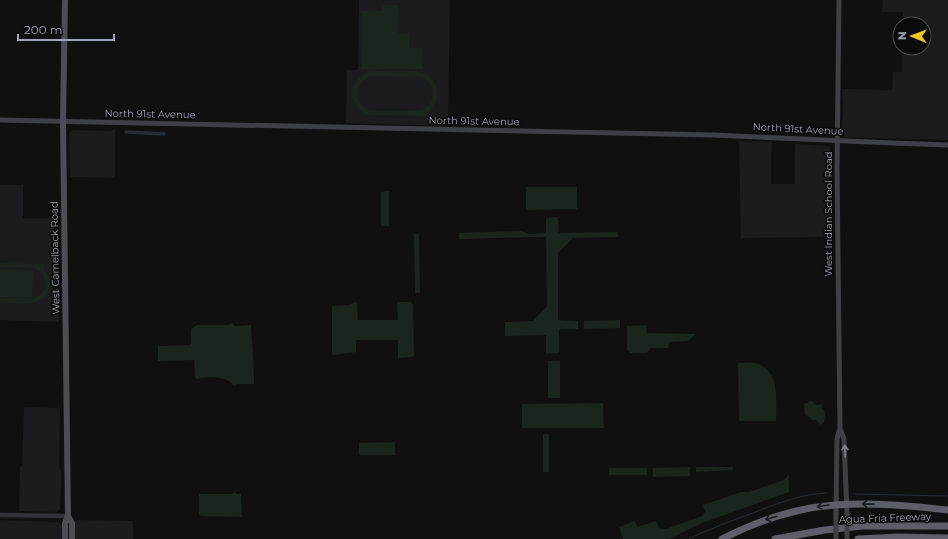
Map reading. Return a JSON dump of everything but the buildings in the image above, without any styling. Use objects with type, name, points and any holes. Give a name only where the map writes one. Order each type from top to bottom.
[{"type":"highway","points":[[722,539],[768,519],[802,510],[836,504],[889,505],[948,510]]},
{"type":"highway","name":"Agua Fria Freeway","points":[[775,539],[825,530],[857,527],[948,526]]},
{"type":"highway","name":"Agua Fria Freeway","points":[[858,539],[898,537],[948,538]]},
{"type":"main road","name":"West Camelback Road","points":[[65,0],[63,122],[68,516],[65,524],[65,539]]},
{"type":"main road","name":"West Indian School Road","points":[[836,539],[837,439],[840,428],[837,140],[839,0]]},
{"type":"main road","name":"North 91st Avenue","points":[[0,120],[705,134],[948,145]]},
{"type":"main road","name":"West Indian School Road","points":[[840,428],[844,439],[847,539]]},
{"type":"main road","name":"West Camelback Road","points":[[68,516],[72,523],[72,539]]},
{"type":"street","points":[[0,515],[68,516]]},
{"type":"shaded area","points":[[359,0],[450,0],[447,124],[444,126],[346,123],[347,70],[358,70]]},
{"type":"shaded area","points":[[883,0],[948,0],[948,140],[845,137],[842,134],[842,89],[892,90],[893,72],[902,72],[902,56],[932,56],[932,16],[903,16],[903,12],[882,12]]},
{"type":"shaded area","points":[[382,5],[399,5],[398,33],[409,34],[409,48],[423,48],[422,69],[361,69],[362,11],[382,11]]},
{"type":"shaded area","points":[[407,71],[425,74],[433,80],[436,86],[437,95],[435,102],[425,116],[365,115],[355,103],[352,94],[354,84],[360,77],[368,72]],"holes":[[[371,76],[422,77],[430,84],[433,94],[430,103],[423,109],[405,111],[372,110],[363,106],[359,101],[359,87]]]},
{"type":"shaded area","points":[[115,127],[115,178],[70,177],[70,132],[74,130],[111,131]]},
{"type":"shaded area","points":[[739,141],[772,142],[771,184],[795,184],[795,144],[830,147],[829,177],[831,188],[832,237],[741,238]]},
{"type":"shaded area","points":[[0,185],[23,185],[23,218],[53,218],[55,225],[59,322],[0,320]]},
{"type":"shaded area","points":[[526,187],[577,187],[577,209],[526,210]]},
{"type":"shaded area","points":[[389,191],[389,226],[381,226],[381,192]]},
{"type":"shaded area","points":[[558,217],[559,233],[618,232],[618,237],[573,238],[558,253],[558,320],[578,321],[578,329],[559,329],[559,353],[546,354],[546,335],[505,336],[505,322],[533,321],[547,306],[546,237],[459,239],[459,233],[521,231],[529,234],[546,233],[546,218]]},
{"type":"shaded area","points":[[414,234],[419,234],[420,293],[415,293]]},
{"type":"shaded area","points":[[0,263],[45,264],[45,269],[43,269],[49,282],[47,294],[36,302],[0,302],[0,298],[31,298],[0,297],[0,269],[32,270],[32,299],[37,297],[44,289],[45,280],[43,275],[35,269],[22,267],[0,268]]},
{"type":"shaded area","points":[[354,302],[357,303],[358,320],[398,320],[397,302],[411,302],[413,305],[414,355],[412,357],[398,358],[398,340],[356,340],[356,352],[332,355],[332,306],[350,305]]},
{"type":"shaded area","points":[[620,320],[620,328],[584,329],[584,321]]},
{"type":"shaded area","points":[[232,323],[235,326],[251,325],[254,384],[234,385],[222,378],[206,377],[197,379],[195,377],[194,360],[158,361],[158,346],[191,345],[191,329],[197,325],[228,325]]},
{"type":"shaded area","points":[[646,325],[647,333],[696,334],[688,341],[669,342],[668,348],[651,348],[647,353],[630,353],[627,350],[627,326]]},
{"type":"shaded area","points":[[548,361],[560,361],[560,398],[548,398]]},
{"type":"shaded area","points":[[738,363],[754,363],[763,366],[773,378],[776,395],[776,421],[739,421]]},
{"type":"shaded area","points":[[812,401],[815,405],[823,404],[821,408],[825,412],[824,420],[820,425],[816,420],[812,420],[805,415],[804,404]]},
{"type":"shaded area","points":[[603,403],[604,428],[522,428],[522,404]]},
{"type":"shaded area","points":[[24,407],[60,408],[59,467],[61,471],[61,486],[60,509],[57,512],[19,511]]},
{"type":"shaded area","points":[[543,434],[549,434],[549,472],[543,472]]},
{"type":"shaded area","points":[[395,442],[395,455],[359,455],[359,443]]},
{"type":"shaded area","points":[[690,467],[690,476],[653,477],[653,468]]},
{"type":"shaded area","points":[[696,467],[733,467],[733,470],[696,472]]},
{"type":"shaded area","points":[[609,468],[647,468],[647,475],[609,475]]},
{"type":"shaded area","points":[[789,474],[789,492],[702,523],[669,539],[623,539],[619,527],[635,521],[637,527],[656,521],[659,528],[666,529],[702,516],[705,512],[703,505],[741,492],[749,492],[784,480]]},
{"type":"shaded area","points":[[234,492],[241,494],[242,517],[201,516],[199,514],[199,494],[232,494]]},
{"type":"shaded area","points":[[0,520],[58,522],[62,525],[61,539],[0,539]]},
{"type":"shaded area","points":[[78,520],[133,521],[133,539],[74,539],[74,522]]},
{"type":"waterway","points":[[126,132],[164,134]]},
{"type":"waterway","points":[[688,539],[720,525],[799,497],[827,493]]},
{"type":"waterway","points":[[855,494],[948,496]]}]
